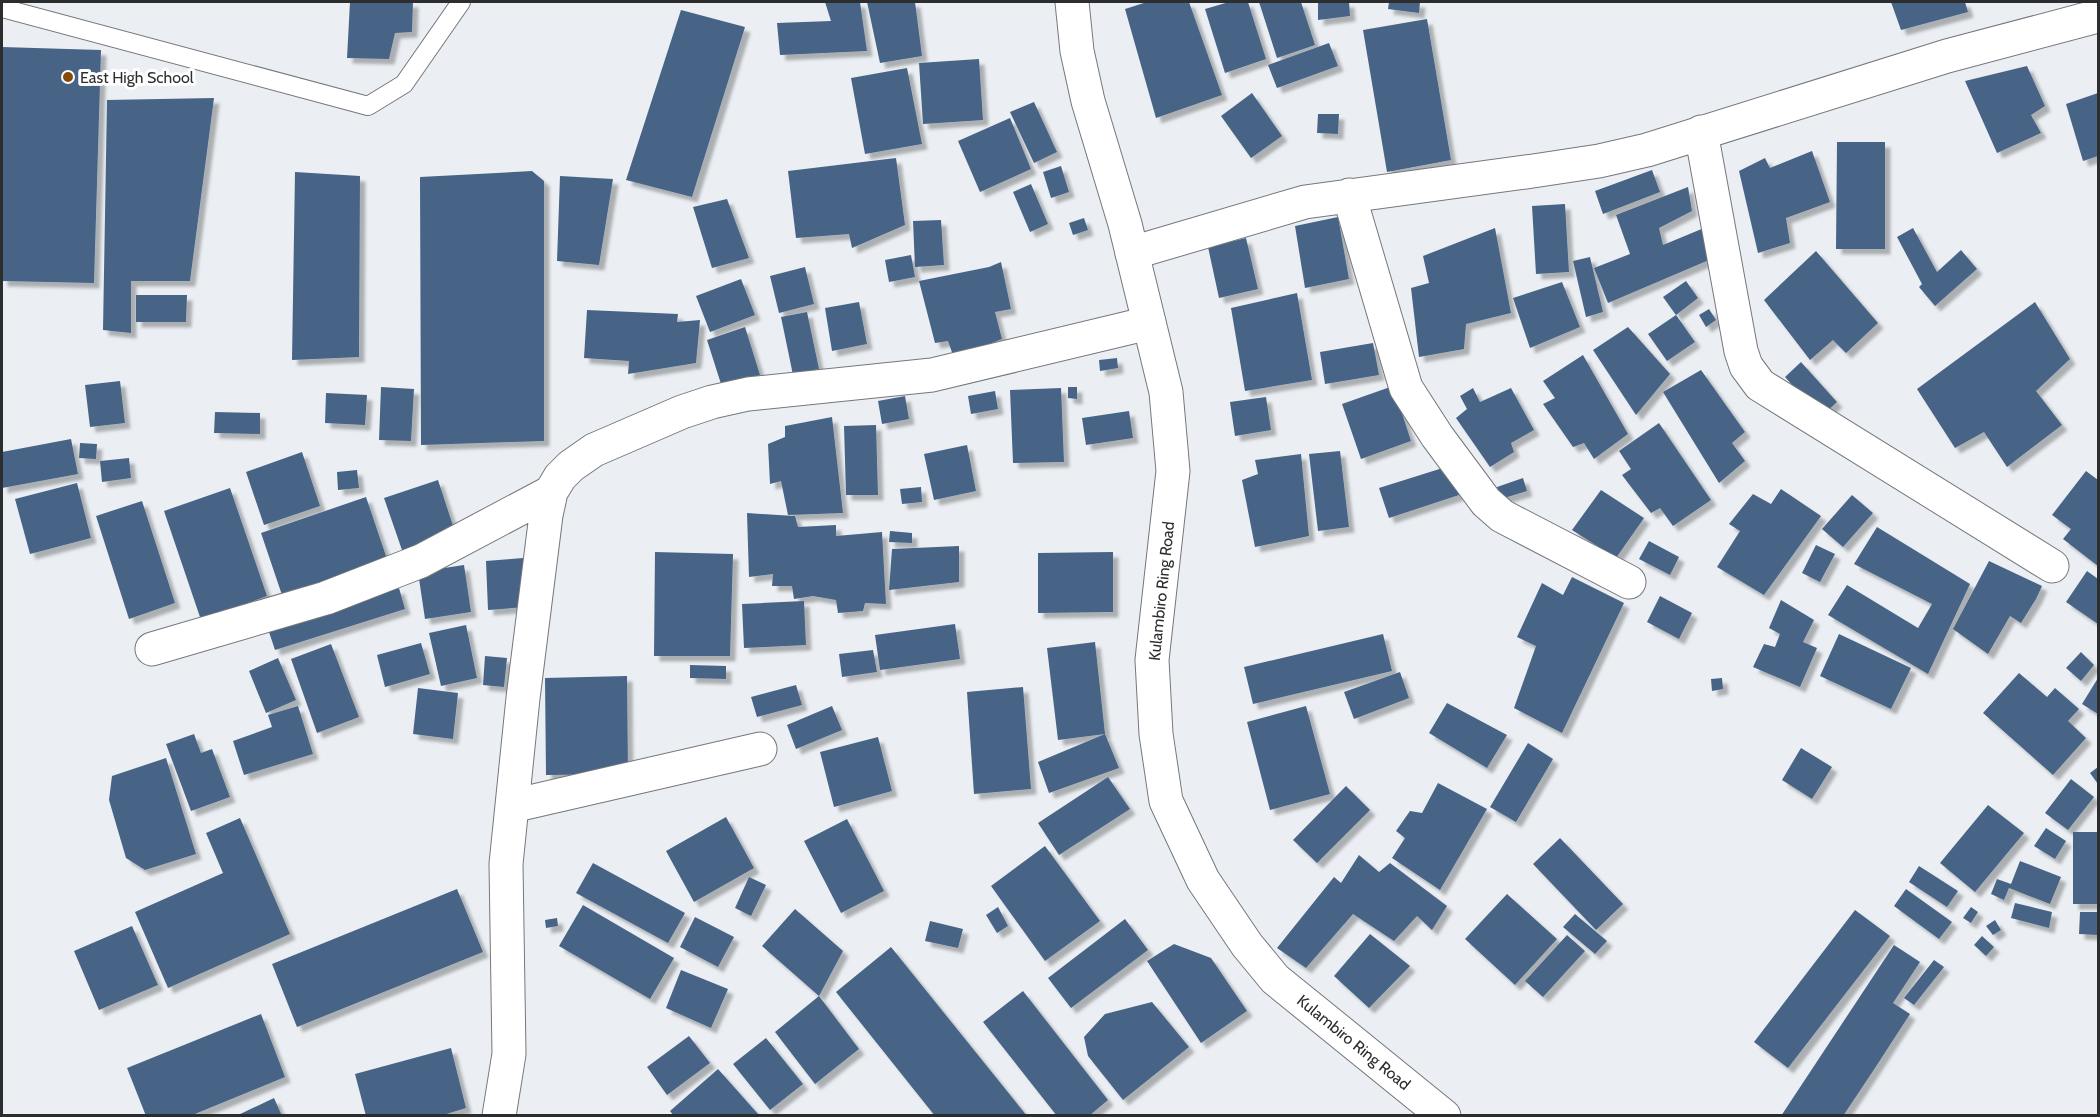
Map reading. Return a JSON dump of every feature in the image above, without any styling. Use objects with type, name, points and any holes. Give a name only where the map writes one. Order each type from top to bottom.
[{"type":"street","name":"Kulambiro Ring Road","points":[[1072,2],[1077,51],[1088,101],[1132,253],[1166,392],[1173,471],[1152,660],[1156,734],[1166,801],[1203,880],[1247,945],[1275,979],[1444,1116]]},
{"type":"street","points":[[1132,253],[1305,202],[1599,161],[1647,150],[1947,56],[2098,16]]},
{"type":"street","points":[[1701,132],[1741,351],[1752,376],[1760,385],[2052,566]]},
{"type":"street","points":[[1349,195],[1406,388],[1437,436],[1486,502],[1502,516],[1629,582]]},
{"type":"street","points":[[499,1116],[509,1054],[506,864],[525,676],[546,514],[551,492],[560,477],[594,450],[682,412],[712,402],[748,394],[932,375],[1149,323]]},
{"type":"street","points":[[152,649],[326,598],[421,561],[551,492]]},
{"type":"street","points":[[512,806],[760,749]]},
{"type":"lane","points":[[2,9],[368,106],[404,84],[461,2]]},
{"type":"building","points":[[350,2],[413,2],[412,32],[395,33],[389,59],[347,58]]},
{"type":"building","points":[[825,2],[860,2],[867,51],[780,55],[777,23],[831,21]]},
{"type":"building","points":[[867,2],[915,2],[922,56],[880,63]]},
{"type":"building","points":[[1147,2],[1189,2],[1222,95],[1156,118],[1125,9]]},
{"type":"building","points":[[1229,2],[1248,2],[1266,59],[1225,73],[1205,9]]},
{"type":"building","points":[[1259,2],[1301,2],[1315,45],[1277,58]]},
{"type":"building","points":[[1318,2],[1349,2],[1350,16],[1318,20]]},
{"type":"building","points":[[1389,2],[1420,2],[1419,13],[1388,9]]},
{"type":"building","points":[[1891,2],[1965,2],[1968,12],[1901,30]]},
{"type":"building","points":[[681,10],[745,27],[692,197],[626,180]]},
{"type":"building","points":[[1427,19],[1451,160],[1387,172],[1363,30]]},
{"type":"building","points":[[1329,43],[1338,66],[1277,88],[1268,65]]},
{"type":"building","points":[[2,47],[101,50],[94,283],[2,281]]},
{"type":"building","points":[[979,59],[983,120],[923,124],[919,63]]},
{"type":"building","points":[[2027,66],[2045,106],[2031,115],[2041,133],[1997,153],[1965,81]]},
{"type":"building","points":[[907,68],[922,144],[865,154],[851,78]]},
{"type":"building","points":[[1252,93],[1282,136],[1251,158],[1221,116]]},
{"type":"building","points":[[2098,93],[2098,156],[2083,161],[2066,104]]},
{"type":"building","points":[[214,98],[190,281],[131,281],[131,333],[103,330],[107,100]]},
{"type":"building","points":[[1034,102],[1057,152],[1034,163],[1010,112]]},
{"type":"building","points":[[1318,114],[1339,114],[1338,134],[1317,133]]},
{"type":"building","points":[[1010,118],[1031,169],[980,192],[958,141]]},
{"type":"building","points":[[1837,142],[1885,142],[1885,249],[1836,249]]},
{"type":"building","points":[[1812,151],[1830,202],[1786,218],[1790,243],[1758,253],[1739,171],[1765,158],[1770,168]]},
{"type":"building","points":[[896,158],[905,225],[852,248],[849,234],[796,238],[788,171]]},
{"type":"building","points":[[1061,166],[1069,192],[1051,198],[1043,172]]},
{"type":"building","points":[[1652,170],[1660,192],[1603,214],[1595,191]]},
{"type":"building","points":[[532,171],[544,181],[544,441],[421,445],[420,177]]},
{"type":"building","points":[[295,172],[360,176],[359,357],[292,360]]},
{"type":"building","points":[[560,176],[613,179],[599,265],[557,261]]},
{"type":"building","points":[[1031,184],[1048,224],[1030,232],[1013,192]]},
{"type":"building","points":[[1688,187],[1692,211],[1659,228],[1663,245],[1704,228],[1716,257],[1608,303],[1594,268],[1630,254],[1616,215]]},
{"type":"building","points":[[727,199],[749,258],[712,268],[693,207]]},
{"type":"building","points":[[1565,204],[1569,272],[1536,274],[1532,206]]},
{"type":"building","points":[[1338,217],[1349,279],[1305,288],[1295,226]]},
{"type":"building","points":[[1084,218],[1088,230],[1073,235],[1069,223]]},
{"type":"building","points":[[941,220],[944,265],[915,267],[913,221]]},
{"type":"building","points":[[1495,228],[1511,313],[1466,324],[1464,349],[1419,357],[1411,288],[1429,283],[1423,256]]},
{"type":"building","points":[[1913,228],[1937,272],[1961,250],[1977,269],[1935,306],[1919,287],[1922,284],[1897,237]]},
{"type":"building","points":[[1246,238],[1258,289],[1219,298],[1208,247]]},
{"type":"building","points":[[1816,251],[1878,323],[1846,353],[1833,340],[1810,360],[1764,300]]},
{"type":"building","points":[[911,255],[915,277],[889,282],[885,260]]},
{"type":"building","points":[[1590,257],[1603,312],[1586,317],[1573,261]]},
{"type":"building","points":[[1001,262],[1011,309],[995,312],[1002,339],[954,358],[948,341],[935,343],[919,281],[989,267]]},
{"type":"building","points":[[805,267],[814,304],[779,313],[770,276]]},
{"type":"building","points":[[741,279],[755,315],[710,332],[696,296]]},
{"type":"building","points":[[1686,281],[1698,298],[1676,315],[1663,297]]},
{"type":"building","points":[[1562,282],[1580,327],[1530,348],[1513,298]]},
{"type":"building","points":[[1297,293],[1312,380],[1245,391],[1231,308]]},
{"type":"building","points":[[136,295],[187,295],[186,322],[136,322]]},
{"type":"building","points":[[859,302],[867,344],[832,351],[825,308]]},
{"type":"building","points":[[2035,302],[2070,359],[2036,391],[2062,425],[2007,467],[1984,432],[1955,448],[1917,389]]},
{"type":"building","points":[[1709,309],[1716,320],[1706,327],[1699,315]]},
{"type":"building","points":[[587,310],[678,314],[677,322],[700,320],[696,363],[628,374],[629,361],[584,358]]},
{"type":"building","points":[[807,312],[819,369],[793,375],[781,317]]},
{"type":"building","points":[[1676,315],[1695,342],[1667,361],[1648,334]]},
{"type":"building","points":[[745,327],[760,375],[722,387],[707,340]]},
{"type":"building","points":[[1628,327],[1670,374],[1636,415],[1593,350]]},
{"type":"building","points":[[1373,343],[1379,375],[1325,384],[1320,352]]},
{"type":"building","points":[[1583,355],[1628,434],[1594,459],[1584,443],[1573,447],[1543,404],[1555,398],[1543,381]]},
{"type":"building","points":[[1117,358],[1118,368],[1100,371],[1099,360]]},
{"type":"building","points":[[1801,362],[1837,402],[1821,417],[1785,377]]},
{"type":"building","points":[[1701,370],[1745,432],[1732,443],[1745,461],[1719,483],[1663,392]]},
{"type":"building","points":[[120,381],[125,423],[90,427],[85,385]]},
{"type":"building","points":[[1393,386],[1411,441],[1361,459],[1342,404]]},
{"type":"building","points":[[381,387],[414,389],[411,441],[379,440]]},
{"type":"building","points":[[1068,387],[1077,387],[1077,399],[1068,398]]},
{"type":"building","points":[[1061,388],[1064,462],[1013,463],[1010,390]]},
{"type":"building","points":[[1473,388],[1480,402],[1511,388],[1534,430],[1511,443],[1514,452],[1490,467],[1456,418],[1467,409],[1460,396]]},
{"type":"building","points":[[995,391],[998,409],[971,414],[968,396]]},
{"type":"building","points":[[326,393],[367,395],[365,425],[325,423]]},
{"type":"building","points":[[905,396],[909,419],[882,424],[878,401]]},
{"type":"building","points":[[1266,397],[1271,430],[1235,436],[1230,402]]},
{"type":"building","points":[[1129,411],[1133,438],[1086,445],[1082,418]]},
{"type":"building","points":[[215,412],[260,413],[260,434],[214,433]]},
{"type":"building","points":[[832,417],[843,513],[788,515],[781,481],[770,484],[768,444],[785,437],[785,426]]},
{"type":"building","points":[[1659,423],[1711,500],[1673,526],[1660,508],[1651,513],[1622,475],[1631,469],[1619,451]]},
{"type":"building","points":[[876,425],[878,495],[846,495],[844,426]]},
{"type":"building","points":[[71,439],[78,474],[2,488],[2,452]]},
{"type":"building","points":[[80,443],[97,444],[96,459],[79,458]]},
{"type":"building","points":[[967,445],[976,491],[934,500],[924,454]]},
{"type":"building","points":[[1340,451],[1349,527],[1318,531],[1309,454]]},
{"type":"building","points":[[302,452],[320,506],[264,525],[246,472]]},
{"type":"building","points":[[1301,454],[1309,536],[1255,547],[1242,480],[1258,474],[1255,460]]},
{"type":"building","points":[[129,458],[131,478],[102,482],[100,461]]},
{"type":"building","points":[[1449,466],[1459,495],[1389,518],[1379,488]]},
{"type":"building","points":[[357,470],[359,488],[338,490],[337,472]]},
{"type":"building","points":[[2086,471],[2098,480],[2098,566],[2063,539],[2071,529],[2052,515]]},
{"type":"building","points":[[1523,478],[1527,491],[1501,499],[1497,487]]},
{"type":"building","points":[[438,480],[456,535],[403,553],[384,498]]},
{"type":"building","points":[[77,483],[91,538],[30,554],[15,499]]},
{"type":"building","points":[[921,487],[922,502],[902,504],[900,489]]},
{"type":"building","points":[[230,488],[267,596],[201,620],[164,511]]},
{"type":"building","points":[[1781,489],[1821,516],[1764,595],[1717,567],[1740,531],[1729,524],[1753,494],[1771,504]]},
{"type":"building","points":[[1601,490],[1644,518],[1616,558],[1572,530]]},
{"type":"building","points":[[1852,495],[1873,513],[1843,547],[1822,529]]},
{"type":"building","points":[[366,497],[387,559],[282,595],[261,533]]},
{"type":"building","points":[[142,501],[175,603],[129,619],[96,516]]},
{"type":"building","points":[[747,513],[795,516],[798,527],[836,525],[836,536],[882,532],[886,604],[865,603],[863,611],[838,613],[836,600],[813,596],[794,599],[792,586],[772,586],[773,574],[749,577]]},
{"type":"building","points":[[1877,527],[1970,584],[1928,674],[1828,615],[1847,585],[1918,628],[1932,604],[1854,564]]},
{"type":"building","points":[[890,531],[912,533],[912,543],[889,542]]},
{"type":"building","points":[[1649,541],[1679,557],[1670,575],[1639,559]]},
{"type":"building","points":[[1816,545],[1835,554],[1820,582],[1802,573]]},
{"type":"building","points":[[959,546],[959,582],[889,590],[892,549]]},
{"type":"building","points":[[655,552],[733,554],[730,656],[654,656]]},
{"type":"building","points":[[1113,552],[1113,612],[1038,613],[1038,553]]},
{"type":"building","points":[[523,558],[526,607],[488,610],[486,561]]},
{"type":"building","points":[[1989,561],[2042,586],[2021,623],[2010,616],[1988,654],[1953,629]]},
{"type":"building","points":[[464,565],[471,612],[425,619],[418,572]]},
{"type":"building","points":[[2087,571],[2098,579],[2098,624],[2066,602]]},
{"type":"building","points":[[1572,577],[1624,603],[1562,733],[1514,708],[1536,646],[1517,637],[1542,583],[1563,595]]},
{"type":"building","points":[[399,588],[405,609],[275,650],[268,629]]},
{"type":"building","points":[[1660,596],[1692,613],[1679,639],[1647,622]]},
{"type":"building","points":[[1781,600],[1814,620],[1803,642],[1817,648],[1800,687],[1753,667],[1764,644],[1775,647],[1780,634],[1769,628]]},
{"type":"building","points":[[804,601],[806,645],[744,648],[742,604]]},
{"type":"building","points":[[955,624],[960,659],[880,670],[875,635]]},
{"type":"building","points":[[466,625],[477,678],[441,686],[429,633]]},
{"type":"building","points":[[1383,634],[1392,671],[1253,704],[1244,667]]},
{"type":"building","points":[[1839,634],[1911,668],[1891,709],[1820,676]]},
{"type":"building","points":[[1095,642],[1105,734],[1058,740],[1047,648]]},
{"type":"building","points":[[421,643],[430,674],[385,687],[377,655]]},
{"type":"building","points":[[331,644],[359,717],[317,733],[291,659]]},
{"type":"building","points":[[873,650],[877,672],[842,677],[839,654]]},
{"type":"building","points":[[2081,652],[2094,665],[2081,681],[2066,668]]},
{"type":"building","points":[[485,656],[507,658],[504,687],[483,685]]},
{"type":"building","points":[[278,658],[296,700],[266,713],[249,671]]},
{"type":"building","points":[[690,665],[726,666],[726,679],[690,678]]},
{"type":"building","points":[[1400,672],[1409,698],[1354,719],[1344,692]]},
{"type":"building","points":[[2019,673],[2047,697],[2055,688],[2079,709],[2068,721],[2086,738],[2053,775],[1983,713]]},
{"type":"building","points":[[627,676],[628,774],[546,775],[545,678]]},
{"type":"building","points":[[1722,678],[1723,689],[1712,691],[1711,679]]},
{"type":"building","points":[[2098,678],[2098,714],[2082,704]]},
{"type":"building","points":[[796,685],[802,705],[757,717],[751,697]]},
{"type":"building","points":[[1023,687],[1031,789],[974,794],[967,692]]},
{"type":"building","points":[[418,688],[458,693],[453,739],[413,734]]},
{"type":"building","points":[[1447,703],[1507,735],[1487,768],[1429,733]]},
{"type":"building","points":[[298,706],[313,754],[244,775],[233,741],[272,727],[268,715]]},
{"type":"building","points":[[832,706],[842,730],[796,749],[787,725]]},
{"type":"building","points":[[1306,706],[1330,794],[1270,810],[1247,722]]},
{"type":"building","points":[[194,734],[201,753],[212,749],[230,797],[191,811],[166,744]]},
{"type":"building","points":[[1105,734],[1119,768],[1049,793],[1038,762]]},
{"type":"building","points":[[878,737],[892,791],[834,807],[820,752]]},
{"type":"building","points":[[1528,743],[1553,759],[1516,822],[1490,807]]},
{"type":"building","points":[[1801,748],[1832,767],[1812,799],[1782,780]]},
{"type":"building","points":[[166,758],[196,854],[145,870],[126,858],[109,800],[112,776]]},
{"type":"building","points":[[2098,767],[2098,784],[2090,773]]},
{"type":"building","points":[[1108,777],[1130,809],[1059,855],[1038,823]]},
{"type":"building","points":[[2071,779],[2094,797],[2068,830],[2045,813]]},
{"type":"building","points":[[1438,783],[1487,809],[1440,890],[1392,858],[1405,838],[1396,831],[1410,811],[1422,813]]},
{"type":"building","points":[[1346,786],[1370,810],[1317,863],[1293,840]]},
{"type":"building","points":[[1988,805],[2024,833],[1975,892],[1940,863]]},
{"type":"building","points":[[726,817],[754,868],[694,902],[666,851]]},
{"type":"building","points":[[240,818],[290,934],[168,988],[135,912],[223,873],[206,833]]},
{"type":"building","points":[[847,819],[884,891],[841,913],[804,841]]},
{"type":"building","points":[[2046,828],[2066,841],[2055,859],[2034,846]]},
{"type":"building","points":[[2073,832],[2098,832],[2098,904],[2073,904]]},
{"type":"building","points":[[1560,838],[1623,904],[1596,930],[1533,864]]},
{"type":"building","points":[[1045,846],[1100,921],[1045,961],[991,886]]},
{"type":"building","points":[[1359,855],[1379,872],[1390,863],[1447,906],[1432,930],[1417,916],[1394,941],[1353,914],[1306,968],[1277,948],[1334,877],[1341,883]]},
{"type":"building","points":[[2020,861],[2061,877],[2050,904],[2009,888],[2004,900],[1991,894],[1997,879],[2011,884]]},
{"type":"building","points":[[593,863],[685,913],[668,943],[576,893]]},
{"type":"building","points":[[1919,866],[1958,891],[1947,907],[1909,882]]},
{"type":"building","points":[[749,877],[766,885],[751,916],[735,908]]},
{"type":"building","points":[[457,889],[483,952],[297,1027],[272,964]]},
{"type":"building","points":[[1906,889],[1952,922],[1939,939],[1894,906]]},
{"type":"building","points":[[1507,894],[1557,939],[1515,985],[1465,939]]},
{"type":"building","points":[[2015,903],[2052,912],[2049,928],[2011,918]]},
{"type":"building","points":[[583,905],[674,958],[650,999],[559,946]]},
{"type":"building","points":[[998,907],[1008,926],[997,933],[986,915]]},
{"type":"building","points":[[1971,907],[1978,912],[1971,923],[1963,918]]},
{"type":"building","points":[[795,909],[843,951],[819,996],[762,946]]},
{"type":"building","points":[[1855,910],[1890,936],[1788,1068],[1754,1042]]},
{"type":"building","points":[[2080,912],[2098,912],[2098,935],[2079,934]]},
{"type":"building","points":[[1575,914],[1607,941],[1595,954],[1563,927]]},
{"type":"building","points":[[695,917],[734,937],[718,967],[680,947]]},
{"type":"building","points":[[557,918],[558,926],[546,928],[545,920]]},
{"type":"building","points":[[1125,919],[1148,950],[1071,1008],[1048,978]]},
{"type":"building","points":[[1995,920],[2001,930],[1993,935],[1986,926]]},
{"type":"building","points":[[930,921],[963,929],[958,948],[925,941]]},
{"type":"building","points":[[132,926],[158,985],[99,1010],[74,951]]},
{"type":"building","points":[[1370,934],[1410,966],[1369,1008],[1334,976]]},
{"type":"building","points":[[1567,935],[1585,951],[1543,997],[1525,981]]},
{"type":"building","points":[[1982,936],[1994,947],[1986,956],[1974,945]]},
{"type":"building","points":[[1174,944],[1211,958],[1247,1011],[1201,1043],[1147,961]]},
{"type":"building","points":[[1894,945],[1920,962],[1893,1003],[1910,1014],[1875,1068],[1843,1116],[1781,1116]]},
{"type":"building","points":[[891,947],[1027,1116],[935,1116],[836,992]]},
{"type":"building","points":[[1934,960],[1944,967],[1914,1005],[1904,998]]},
{"type":"building","points":[[681,970],[728,989],[711,1028],[666,1008]]},
{"type":"building","points":[[1023,991],[1108,1100],[1089,1116],[1057,1116],[983,1022]]},
{"type":"building","points":[[819,996],[859,1049],[815,1084],[775,1032]]},
{"type":"building","points":[[1152,1002],[1189,1047],[1123,1100],[1088,1056],[1084,1037],[1105,1014]]},
{"type":"building","points":[[261,1014],[285,1077],[190,1116],[146,1116],[127,1068]]},
{"type":"building","points":[[689,1036],[710,1063],[667,1095],[647,1067]]},
{"type":"building","points":[[766,1038],[803,1084],[770,1110],[733,1064]]},
{"type":"building","points":[[451,1048],[466,1108],[440,1116],[366,1116],[355,1074]]},
{"type":"building","points":[[718,1069],[758,1114],[756,1116],[674,1116],[670,1111]]},
{"type":"building","points":[[274,1098],[282,1116],[236,1116]]},
{"type":"place","name":"East High School","points":[[68,77]]}]
